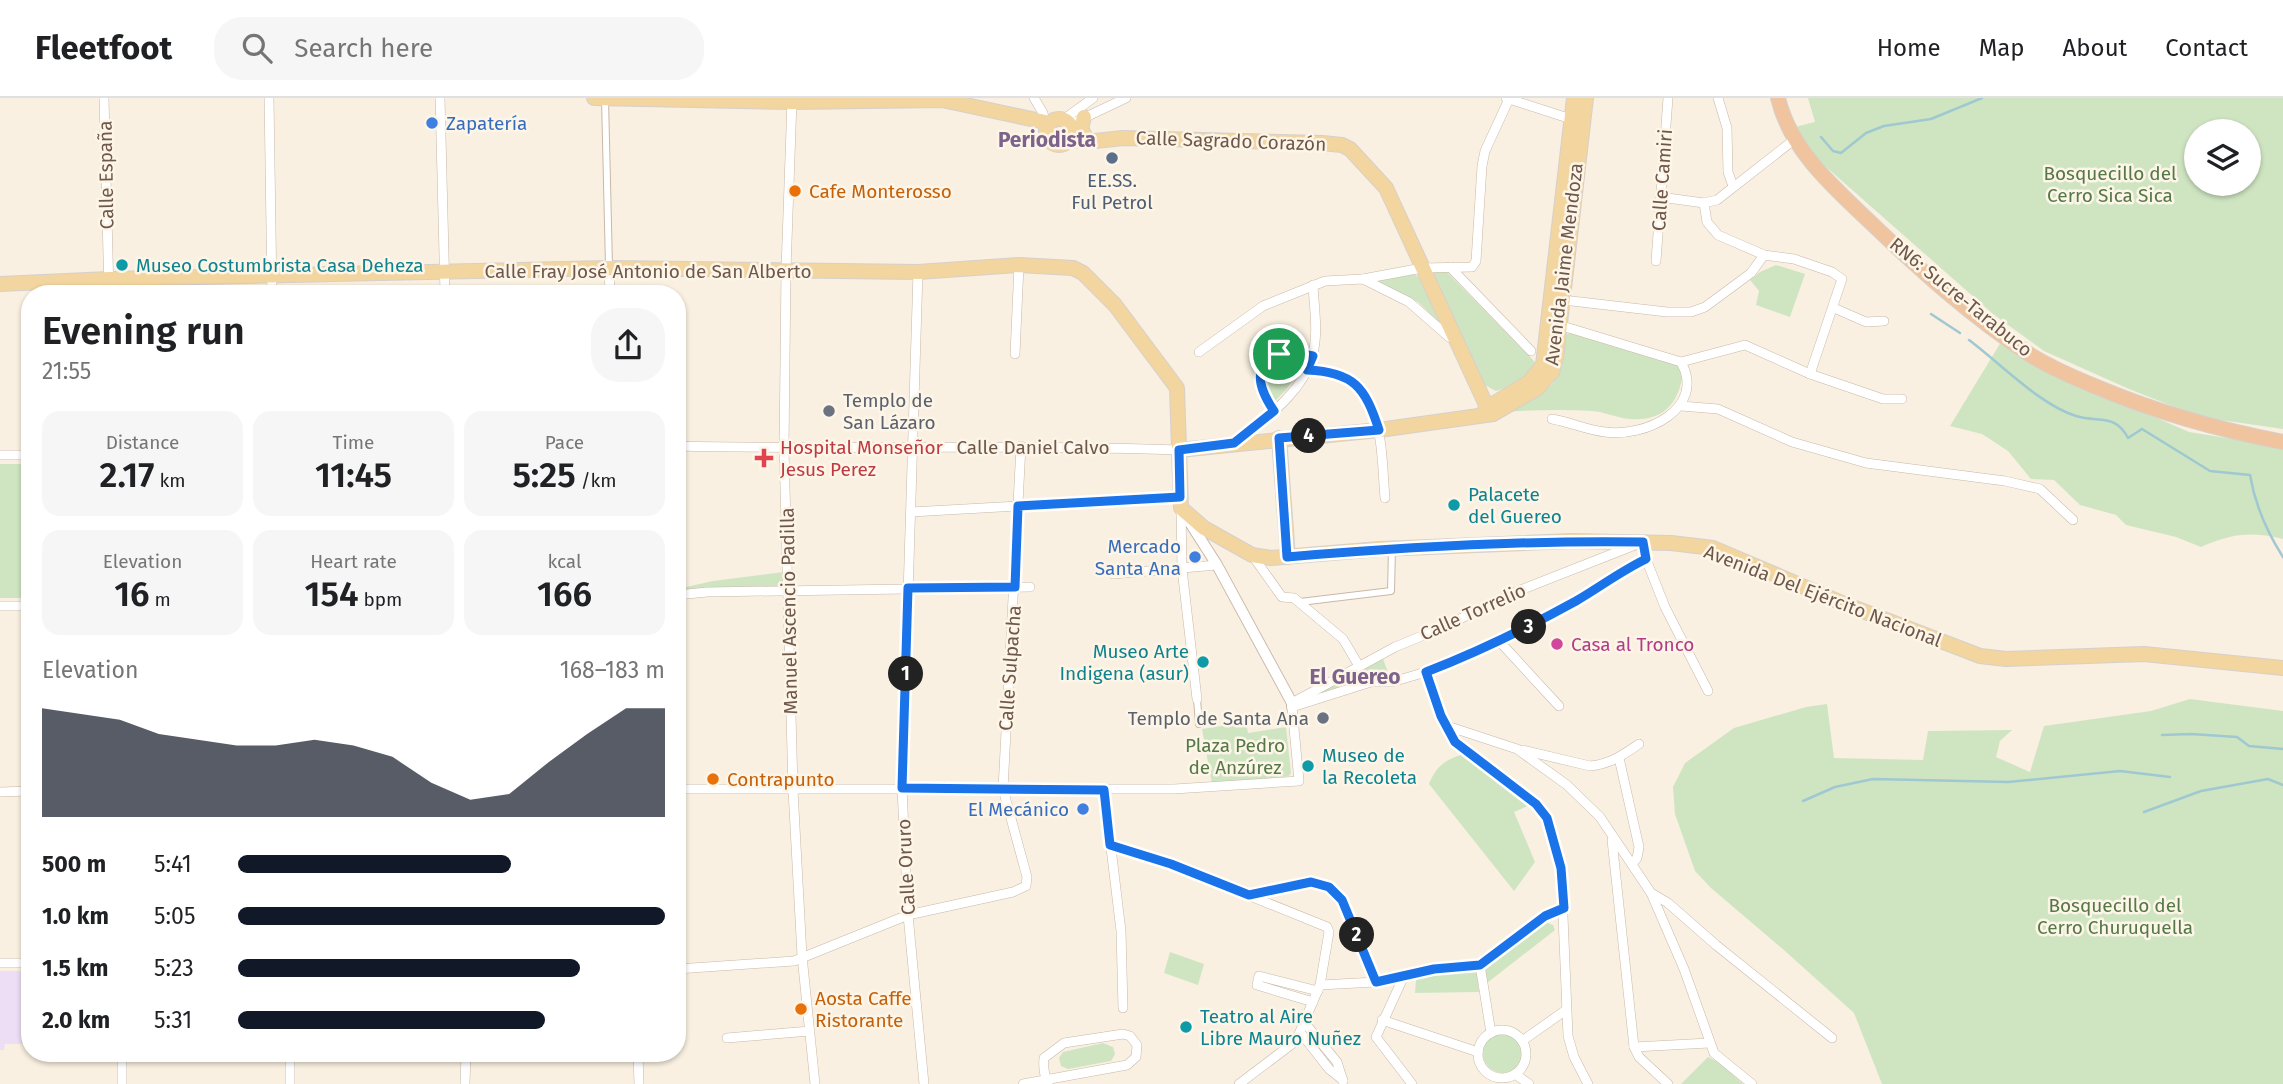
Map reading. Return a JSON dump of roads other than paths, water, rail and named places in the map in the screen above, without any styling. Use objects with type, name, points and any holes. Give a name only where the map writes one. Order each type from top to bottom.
[{"type":"highway","name":"RN6: Sucre-Tarabuco","points":[[1778,98],[1795,139],[1821,174],[1907,257],[2001,334],[2034,357],[2072,377],[2136,403],[2221,429],[2283,442]]},
{"type":"main road","points":[[594,98],[942,99],[1055,124],[1072,132],[1069,140]]},
{"type":"main road","name":"Avenida Jaime Mendoza","points":[[1484,411],[1493,414],[1529,394],[1544,382],[1555,366],[1577,121],[1574,98]]},
{"type":"main road","name":"Avenida Jaime Mendoza","points":[[1484,411],[1529,382],[1543,365],[1577,121],[1586,98]]},
{"type":"main road","points":[[1084,117],[1081,130],[1088,141]]},
{"type":"main road","name":"Calle Sagrado Corazón","points":[[1055,124],[1048,139],[1054,145],[1063,145],[1069,140],[1123,138],[1342,145],[1358,157],[1386,188],[1457,338],[1484,411]]},
{"type":"main road","name":"Calle Fray José Antonio de San Alberto","points":[[139,285],[272,276],[609,268],[918,272],[1019,265],[1073,268],[1083,273],[1115,305],[1177,387],[1179,450]]},
{"type":"main road","name":"Calle Fray José Antonio de San Alberto","points":[[0,284],[36,285]]},
{"type":"main road","points":[[1180,503],[1179,450],[1379,430],[1484,411]]},
{"type":"main road","points":[[1279,438],[1287,557]]},
{"type":"main road","name":"Avenida Del Ejército Nacional","points":[[1180,503],[1204,528],[1252,555],[1271,558],[1392,549],[1572,541],[1643,542],[1713,548],[1842,603],[1980,656],[2006,659],[2144,654],[2283,668]]},
{"type":"street","name":"Calle España","points":[[104,98],[109,285]]},
{"type":"street","points":[[269,98],[272,285]]},
{"type":"street","points":[[440,98],[445,285]]},
{"type":"street","points":[[1034,98],[1042,113],[1055,124]]},
{"type":"street","points":[[1055,124],[1093,98]]},
{"type":"street","points":[[1055,124],[1084,117],[1126,98]]},
{"type":"street","name":"Calle Camiri","points":[[1656,261],[1668,98]]},
{"type":"street","points":[[1718,98],[1727,128],[1728,172],[1733,186]]},
{"type":"street","points":[[606,99],[610,285]]},
{"type":"street","points":[[1199,352],[1263,306],[1312,285],[1422,268],[1472,267],[1476,261],[1485,151],[1507,99],[1577,121]]},
{"type":"street","name":"Manuel Ascencio Padilla","points":[[792,100],[786,270],[784,449],[790,591],[793,789],[803,956],[815,1084]]},
{"type":"street","points":[[1660,197],[1704,202],[1717,200],[1795,139]]},
{"type":"street","points":[[1704,202],[1707,222],[1718,235],[1763,255],[1794,259],[1832,272],[1842,279],[1810,374]]},
{"type":"street","points":[[1563,300],[1667,312],[1691,312],[1705,307],[1751,273],[1763,255]]},
{"type":"street","points":[[1015,354],[1019,265]]},
{"type":"street","points":[[1450,267],[1531,351]]},
{"type":"street","name":"Calle Oruro","points":[[918,272],[902,788],[908,915],[924,1084]]},
{"type":"street","points":[[1363,279],[1409,302],[1449,337],[1457,338]]},
{"type":"street","points":[[1234,443],[1274,411],[1307,370],[1313,356],[1315,332],[1312,285]]},
{"type":"street","points":[[1834,308],[1867,322],[1884,321]]},
{"type":"street","points":[[1559,325],[1681,362],[1745,345],[1810,374],[1883,399],[1902,399]]},
{"type":"street","points":[[1274,411],[1262,394],[1260,384],[1266,363],[1279,354],[1313,356]]},
{"type":"street","points":[[1552,419],[1606,433],[1634,430],[1668,417],[1681,406],[1688,390],[1688,374],[1681,362]]},
{"type":"street","points":[[1307,370],[1330,371],[1348,378],[1370,403],[1379,430],[1385,498]]},
{"type":"street","points":[[1681,406],[1718,410],[1792,442],[1866,463],[2005,481],[2040,489],[2073,520]]},
{"type":"street","name":"Calle Daniel Calvo","points":[[686,446],[784,449],[1021,446],[1179,450]]},
{"type":"street","name":"Calle Sulpacha","points":[[908,915],[1013,892],[1026,886],[1027,877],[1003,789],[1021,446]]},
{"type":"street","points":[[0,455],[21,455]]},
{"type":"street","points":[[911,512],[1018,506],[1180,503]]},
{"type":"street","points":[[686,789],[1186,789],[1299,781],[1292,705],[1217,565],[1180,503]]},
{"type":"street","points":[[1180,503],[1182,569],[1199,724]]},
{"type":"street","points":[[1643,542],[1646,559],[1665,607],[1708,691]]},
{"type":"street","name":"Calle Torrelio","points":[[1292,705],[1395,647],[1518,591],[1643,542]]},
{"type":"street","points":[[1300,602],[1391,591],[1392,549]]},
{"type":"street","points":[[1252,555],[1282,597],[1294,598],[1300,602],[1343,639],[1359,666]]},
{"type":"street","points":[[1292,705],[1371,682],[1392,682],[1426,672],[1500,642],[1646,559]]},
{"type":"street","points":[[1113,574],[1217,565]]},
{"type":"street","points":[[686,594],[1030,587]]},
{"type":"street","points":[[0,606],[21,606]]},
{"type":"street","points":[[1500,642],[1559,706]]},
{"type":"street","points":[[1426,672],[1455,742],[1536,804],[1547,818],[1561,868],[1568,1036],[1574,1057],[1588,1084]]},
{"type":"street","points":[[1447,726],[1517,749],[1590,766],[1619,758],[1639,744]]},
{"type":"street","points":[[1517,749],[1584,799],[1632,864],[1651,893],[1684,969],[1714,1053],[1752,1084]]},
{"type":"street","points":[[1619,758],[1639,847],[1637,858],[1632,864]]},
{"type":"street","points":[[1104,790],[1121,931],[1123,1008]]},
{"type":"street","points":[[0,792],[21,791]]},
{"type":"street","points":[[1611,835],[1634,1047],[1639,1057],[1668,1084]]},
{"type":"street","points":[[1110,845],[1171,864],[1327,927],[1329,932],[1319,988],[1296,1041],[1239,1084]]},
{"type":"street","points":[[1249,895],[1311,882],[1329,887],[1342,900],[1376,982]]},
{"type":"street","points":[[1651,893],[1668,903],[1716,946],[1832,1038]]},
{"type":"street","points":[[1313,1002],[1256,985],[1259,976],[1319,988],[1403,978],[1434,969],[1480,965],[1545,916],[1564,908]]},
{"type":"street","points":[[686,968],[794,961],[908,915]]},
{"type":"street","points":[[0,963],[21,963]]},
{"type":"street","points":[[1480,965],[1491,1033]]},
{"type":"street","points":[[1403,978],[1376,1037],[1412,1084]]},
{"type":"street","points":[[1522,1041],[1566,1010]]},
{"type":"street","points":[[1382,1020],[1478,1052]]},
{"type":"street","points":[[1304,1022],[1337,1062],[1345,1082]]},
{"type":"street","points":[[1505,1030],[1522,1041],[1526,1055],[1521,1069],[1515,1074],[1501,1078],[1488,1074],[1482,1068],[1478,1052],[1485,1038],[1491,1033],[1505,1030]]},
{"type":"street","points":[[727,1038],[810,1031]]},
{"type":"street","points":[[1300,1032],[1329,1069],[1345,1082]]},
{"type":"street","points":[[1023,1084],[1047,1082],[1127,1065],[1136,1057],[1137,1045],[1130,1036],[1123,1034],[1064,1043],[1044,1058],[1047,1082]]},
{"type":"street","points":[[1634,1047],[1709,1043]]},
{"type":"street","points":[[122,1062],[122,1084]]},
{"type":"street","points":[[290,1062],[290,1084]]},
{"type":"street","points":[[465,1084],[466,1062]]},
{"type":"street","points":[[638,1062],[639,1084]]},
{"type":"street","points":[[1480,1084],[1488,1074]]},
{"type":"street","points":[[1515,1074],[1529,1084]]},
{"type":"waterway","points":[[1821,137],[1833,151],[1841,153],[1866,133],[1884,126],[1931,119],[1982,98]]},
{"type":"waterway","points":[[1931,314],[1960,333]]},
{"type":"waterway","points":[[1969,340],[2034,393],[2062,411],[2084,418],[2112,422],[2118,425],[2128,438],[2142,429],[2210,471],[2250,475],[2262,518],[2283,557]]},
{"type":"waterway","points":[[2162,735],[2237,737],[2249,746],[2283,749]]},
{"type":"waterway","points":[[1803,801],[1835,787],[1873,779],[2008,782],[2120,771],[2170,777]]},
{"type":"waterway","points":[[2144,812],[2201,791],[2268,779],[2283,785]]},
{"type":"place","name":"Zapatería","points":[[432,123]]},
{"type":"place","name":"EE.SS. Ful Petrol","points":[[1112,158]]},
{"type":"place","name":"Cafe Monterosso","points":[[795,191]]},
{"type":"place","name":"Museo Costumbrista Casa Deheza","points":[[122,265]]},
{"type":"place","name":"Templo de San Lázaro","points":[[829,411]]},
{"type":"place","name":"Hospital Monseñor Jesus Perez","points":[[764,458]]},
{"type":"place","name":"Palacete del Guereo","points":[[1454,505]]},
{"type":"place","name":"Mercado Santa Ana","points":[[1195,557]]},
{"type":"place","name":"Casa al Tronco","points":[[1557,644]]},
{"type":"place","name":"Museo Arte Indigena (asur)","points":[[1203,662]]},
{"type":"place","name":"Templo de Santa Ana","points":[[1323,718]]},
{"type":"place","name":"Museo de la Recoleta","points":[[1308,766]]},
{"type":"place","name":"Contrapunto","points":[[713,779]]},
{"type":"place","name":"El Mecánico","points":[[1083,809]]},
{"type":"place","name":"Aosta Caffe Ristorante","points":[[801,1009]]},
{"type":"place","name":"Teatro al Aire Libre Mauro Nuñez","points":[[1186,1027]]},
{"type":"district","name":"Periodista","points":[[1047,140]]},
{"type":"district","name":"El Guereo","points":[[1355,677]]},
{"type":"park label","name":"Bosquecillo del Cerro Sica Sica","points":[[2110,184]]},
{"type":"park label","name":"Plaza Pedro de Anzúrez","points":[[1235,756]]},
{"type":"park label","name":"Bosquecillo del Cerro Churuquella","points":[[2115,916]]}]
